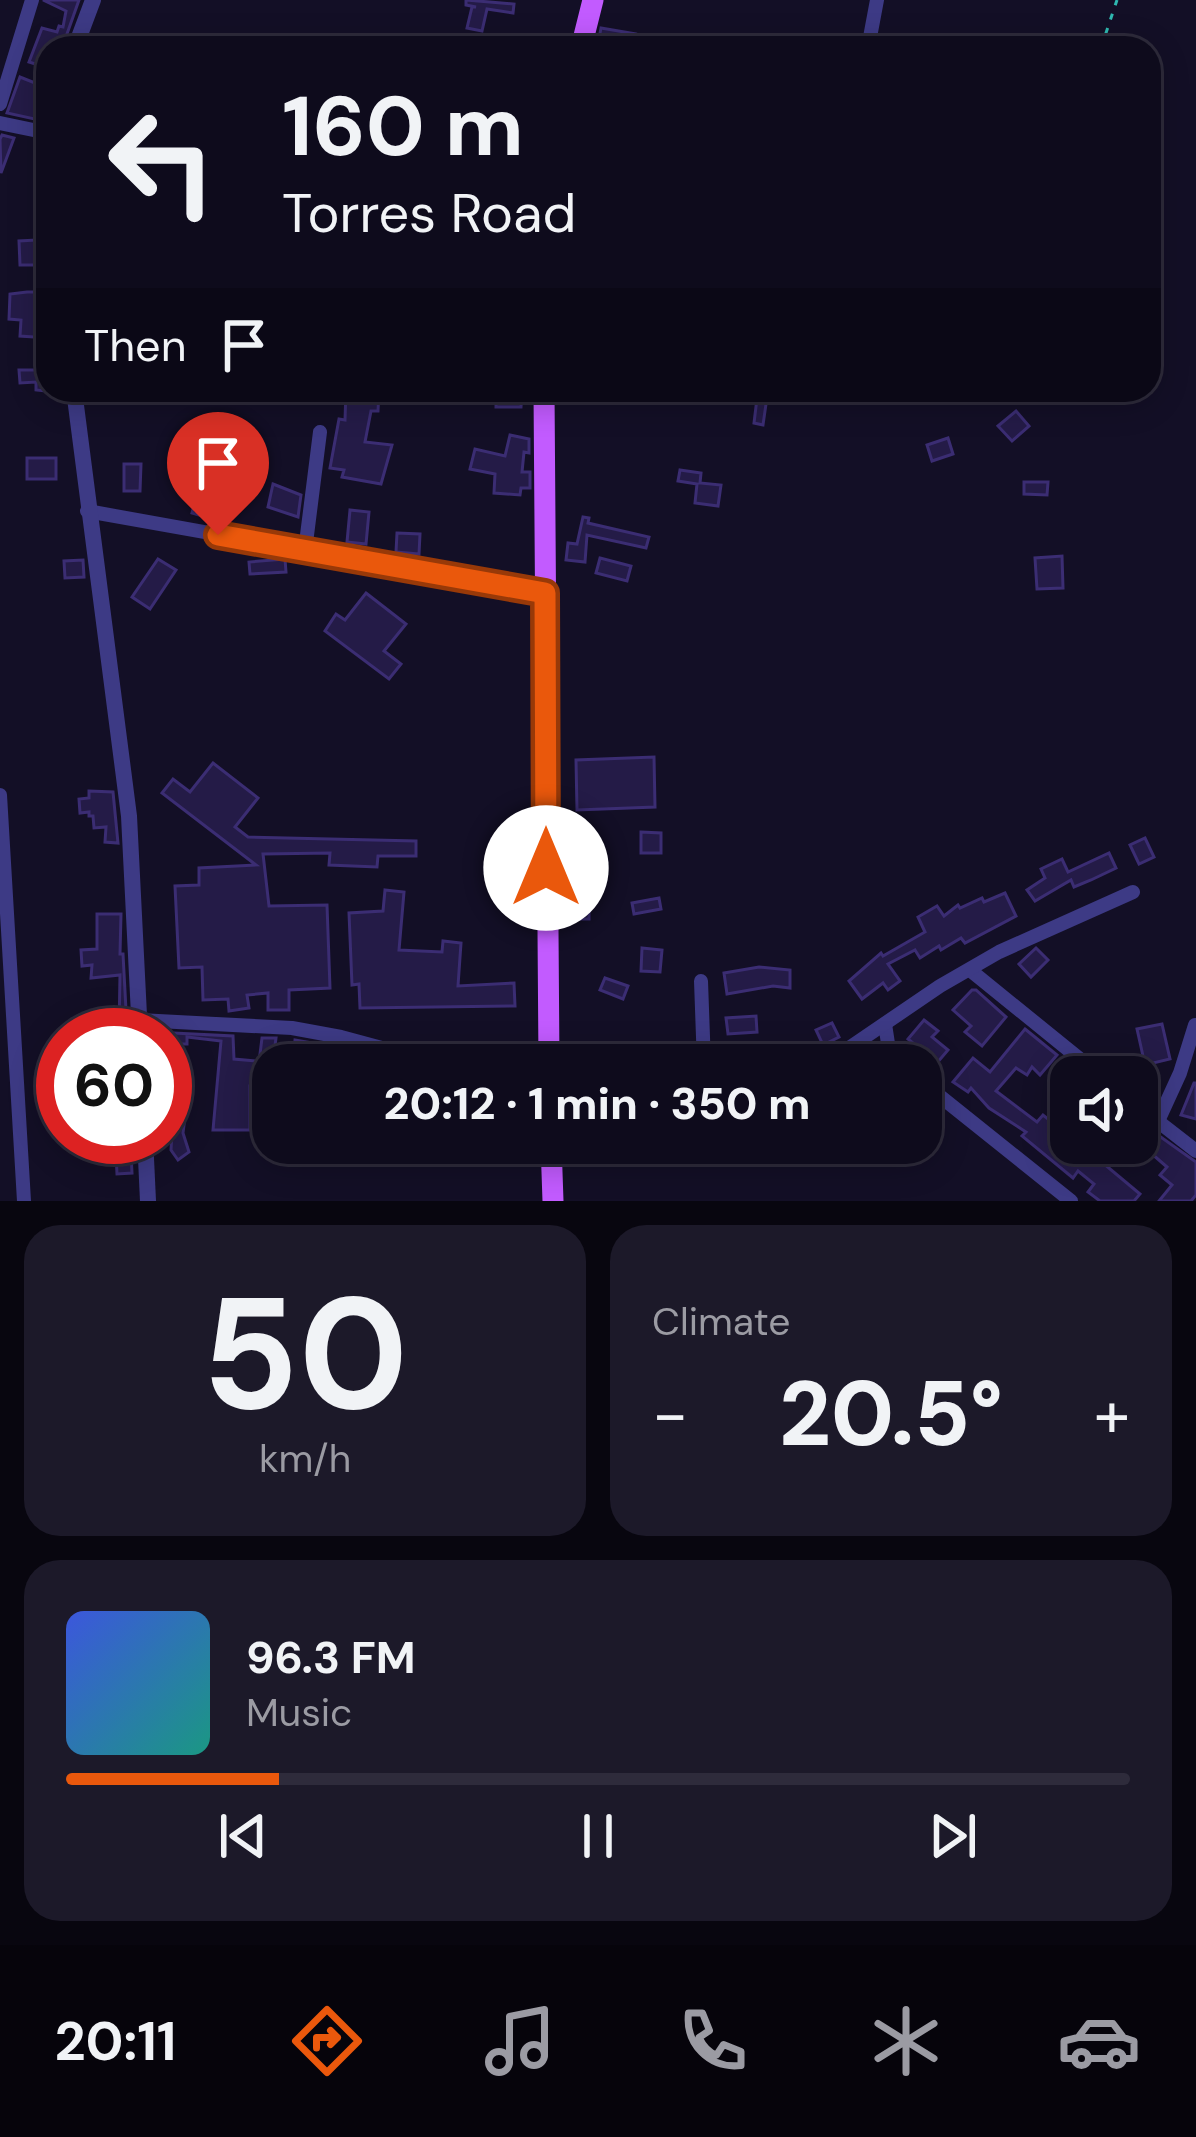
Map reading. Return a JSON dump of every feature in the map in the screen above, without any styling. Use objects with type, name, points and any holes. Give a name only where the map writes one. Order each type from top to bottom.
[{"type":"main road","points":[[584,36],[593,0]]},
{"type":"main road","points":[[544,402],[549,1044]]},
{"type":"main road","points":[[552,1164],[553,1201]]},
{"type":"street","points":[[0,104],[32,0]]},
{"type":"street","points":[[80,36],[93,0]]},
{"type":"street","points":[[870,36],[877,0]]},
{"type":"street","points":[[0,37],[16,43]]},
{"type":"street","points":[[0,123],[36,131]]},
{"type":"street","points":[[75,402],[128,816],[139,1008]]},
{"type":"street","points":[[304,551],[320,432]]},
{"type":"street","points":[[87,511],[545,593]]},
{"type":"street","points":[[0,795],[24,1201]]},
{"type":"street","points":[[856,1044],[1033,934],[1133,892]]},
{"type":"street","points":[[970,970],[1076,1056]]},
{"type":"street","points":[[701,981],[703,1044]]},
{"type":"street","points":[[886,1024],[887,1044]]},
{"type":"street","points":[[1195,1025],[1158,1121],[1196,1151]]},
{"type":"street","points":[[192,1028],[292,1028],[370,1044]]},
{"type":"street","points":[[942,1098],[1071,1201]]},
{"type":"street","points":[[146,1164],[148,1201]]},
{"type":"path","points":[[1106,36],[1117,0]]},
{"type":"building","points":[[43,0],[79,0],[66,36],[39,36],[42,28],[57,32],[63,27],[66,11]]},
{"type":"building","points":[[466,0],[514,4],[513,13],[487,9],[482,31],[467,28],[472,7],[476,7],[466,5]]},
{"type":"building","points":[[601,28],[642,36],[600,36]]},
{"type":"building","points":[[20,77],[36,83],[36,119],[7,113]]},
{"type":"building","points":[[2,135],[14,138],[1,173],[0,139]]},
{"type":"building","points":[[36,240],[36,265],[20,265],[19,241]]},
{"type":"building","points":[[36,292],[36,337],[20,336],[21,320],[9,319],[10,294]]},
{"type":"building","points":[[19,370],[36,370],[36,382],[20,383]]},
{"type":"building","points":[[346,402],[378,402],[378,411],[371,411],[365,442],[392,445],[381,484],[342,477],[344,470],[330,468],[339,419],[345,420]]},
{"type":"building","points":[[496,402],[521,402],[521,407],[496,407]]},
{"type":"building","points":[[757,402],[766,402],[763,425],[754,423]]},
{"type":"building","points":[[1016,411],[1029,426],[1012,441],[998,426]]},
{"type":"building","points":[[510,435],[529,439],[522,472],[530,472],[530,488],[521,488],[520,495],[494,493],[495,474],[470,469],[475,449],[505,456]]},
{"type":"building","points":[[948,438],[953,454],[932,461],[927,445]]},
{"type":"building","points":[[27,458],[56,458],[56,479],[27,479]]},
{"type":"building","points":[[124,464],[141,464],[140,491],[124,491]]},
{"type":"building","points":[[680,470],[701,473],[700,483],[721,485],[718,506],[695,503],[697,484],[678,481]]},
{"type":"building","points":[[1024,482],[1048,482],[1047,495],[1024,494]]},
{"type":"building","points":[[200,483],[221,489],[212,519],[192,513]]},
{"type":"building","points":[[273,484],[301,495],[298,517],[268,507]]},
{"type":"building","points":[[350,510],[369,512],[366,544],[347,542]]},
{"type":"building","points":[[583,517],[589,518],[588,523],[649,537],[646,548],[587,535],[585,562],[566,560],[568,543],[577,544]]},
{"type":"building","points":[[397,533],[420,534],[419,554],[396,552]]},
{"type":"building","points":[[1062,556],[1063,588],[1037,589],[1035,558]]},
{"type":"building","points":[[600,558],[631,566],[627,581],[596,573]]},
{"type":"building","points":[[158,559],[176,570],[150,609],[132,597]]},
{"type":"building","points":[[285,559],[286,572],[250,574],[249,562]]},
{"type":"building","points":[[83,560],[84,577],[65,578],[64,561]]},
{"type":"building","points":[[366,593],[406,624],[384,651],[401,664],[389,679],[325,631],[336,614],[345,620]]},
{"type":"building","points":[[654,757],[655,807],[577,810],[576,760]]},
{"type":"building","points":[[213,763],[258,798],[235,827],[248,837],[416,841],[416,856],[378,856],[377,867],[329,865],[330,853],[263,854],[269,906],[327,905],[330,988],[289,990],[289,1010],[268,1010],[268,993],[247,995],[249,1008],[229,1011],[228,999],[203,1000],[202,967],[179,968],[175,886],[199,885],[199,868],[256,865],[162,793],[173,779],[190,792]]},
{"type":"building","points":[[89,791],[113,792],[118,843],[105,842],[106,827],[94,828],[93,816],[80,813],[79,799],[89,798]]},
{"type":"building","points":[[641,832],[661,833],[661,853],[641,853]]},
{"type":"building","points":[[1145,838],[1154,857],[1139,864],[1130,845]]},
{"type":"building","points":[[492,839],[523,839],[523,869],[492,869]]},
{"type":"building","points":[[1109,853],[1116,868],[1091,880],[1074,887],[1071,880],[1035,901],[1027,890],[1045,878],[1041,869],[1062,859],[1068,872]]},
{"type":"building","points":[[570,885],[589,885],[589,919],[570,919]]},
{"type":"building","points":[[385,890],[404,892],[399,950],[442,952],[443,941],[461,943],[458,986],[514,983],[515,1006],[360,1008],[359,984],[352,985],[349,913],[383,911]]},
{"type":"building","points":[[1005,893],[1016,916],[965,943],[961,938],[920,958],[915,950],[888,964],[900,981],[888,990],[883,983],[862,999],[849,981],[881,953],[925,932],[918,917],[937,906],[944,916],[958,905]]},
{"type":"building","points":[[659,898],[661,909],[634,914],[632,903]]},
{"type":"building","points":[[97,914],[121,914],[126,1008],[119,1008],[120,975],[91,978],[92,965],[82,966],[81,950],[97,949]]},
{"type":"building","points":[[642,948],[662,950],[660,972],[641,971]]},
{"type":"building","points":[[1036,948],[1048,960],[1031,977],[1019,964]]},
{"type":"building","points":[[759,967],[790,970],[790,988],[773,986],[727,994],[724,973]]},
{"type":"building","points":[[605,978],[628,986],[623,999],[600,990]]},
{"type":"building","points":[[972,990],[1006,1017],[982,1046],[965,1032],[971,1026],[953,1010]]},
{"type":"building","points":[[756,1016],[757,1032],[728,1034],[726,1018]]},
{"type":"building","points":[[924,1020],[938,1031],[932,1037],[941,1044],[914,1044],[908,1039]]},
{"type":"building","points":[[832,1023],[839,1037],[823,1044],[816,1030]]},
{"type":"building","points":[[1162,1024],[1170,1059],[1158,1062],[1158,1056],[1143,1056],[1137,1029]]},
{"type":"building","points":[[1025,1029],[1057,1055],[1050,1056],[1040,1075],[1032,1067],[1027,1075],[1016,1068],[996,1091],[1037,1122],[1043,1115],[1050,1120],[1050,1159],[1022,1136],[1026,1132],[989,1108],[971,1088],[968,1092],[953,1082],[973,1058],[990,1072]]},
{"type":"building","points":[[192,1034],[233,1036],[234,1059],[252,1061],[250,1130],[213,1130],[221,1041]]},
{"type":"building","points":[[1196,1083],[1196,1119],[1181,1115]]},
{"type":"building","points":[[1158,1135],[1196,1162],[1196,1195],[1191,1201],[1159,1201],[1172,1185],[1160,1175],[1167,1167],[1158,1159]]},
{"type":"building","points":[[116,1164],[132,1164],[132,1173],[117,1174]]},
{"type":"building","points":[[1056,1164],[1104,1164],[1140,1194],[1134,1201],[1100,1201],[1088,1192],[1094,1184],[1078,1171],[1073,1178]]},
{"type":"route","points":[[218,535],[545,593],[546,868]]}]
